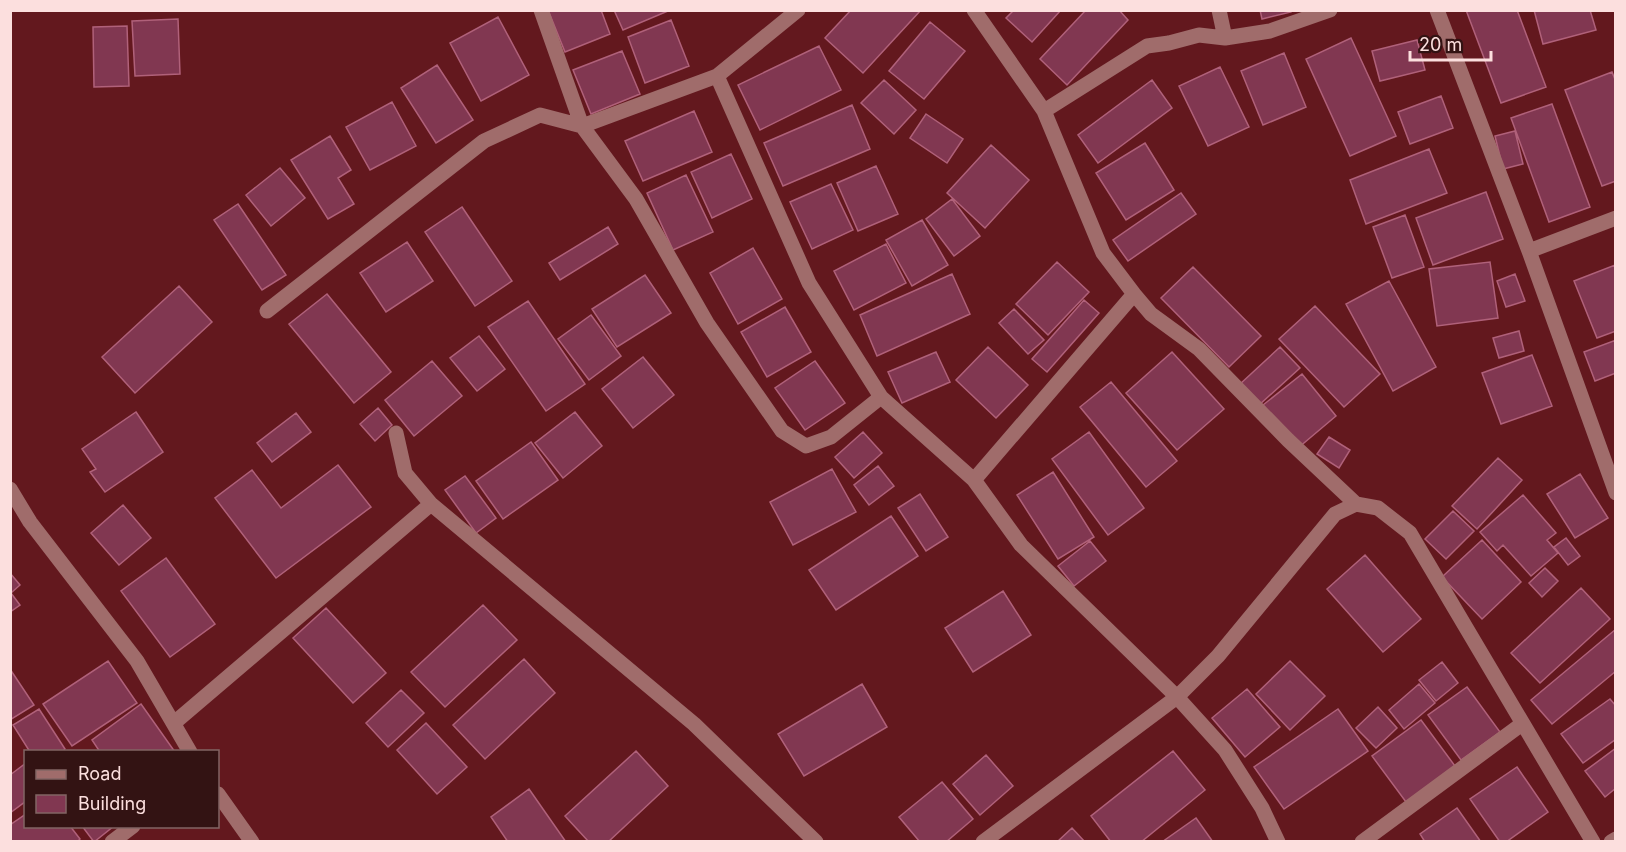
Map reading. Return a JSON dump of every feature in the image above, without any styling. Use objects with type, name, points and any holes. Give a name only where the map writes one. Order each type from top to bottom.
[{"type":"street","points":[[541,10],[582,126],[636,199],[707,323],[782,431],[806,446],[831,437],[881,397]]},
{"type":"street","points":[[267,311],[484,141],[540,115],[582,126],[717,76],[798,10]]},
{"type":"street","points":[[974,10],[1044,111],[1103,253],[1151,314],[1199,349],[1288,440],[1356,504],[1378,508],[1410,533],[1593,842]]},
{"type":"street","points":[[1219,10],[1225,39]]},
{"type":"street","points":[[1044,111],[1148,46],[1199,35],[1225,39],[1270,31],[1330,10]]},
{"type":"street","points":[[1437,10],[1529,251],[1616,493]]},
{"type":"street","points":[[717,76],[809,283],[881,397],[974,480],[1021,545],[1177,697],[1225,750],[1262,808],[1278,842]]},
{"type":"street","points":[[1529,251],[1616,218]]},
{"type":"street","points":[[974,480],[1134,294]]},
{"type":"street","points":[[396,433],[405,473],[431,504],[694,724],[816,842]]},
{"type":"street","points":[[10,489],[30,522],[137,661],[189,750]]},
{"type":"street","points":[[174,723],[431,504]]},
{"type":"street","points":[[983,842],[1177,697],[1218,656],[1335,514],[1356,504]]},
{"type":"street","points":[[1362,842],[1522,724]]},
{"type":"street","points":[[219,795],[252,842]]},
{"type":"street","points":[[112,842],[130,828]]},
{"type":"street","points":[[1611,842],[1616,839]]},
{"type":"building","points":[[548,10],[601,10],[610,34],[565,52]]},
{"type":"building","points":[[614,10],[668,10],[668,11],[623,30]]},
{"type":"building","points":[[851,10],[921,10],[863,73],[825,38]]},
{"type":"building","points":[[1014,10],[1061,10],[1032,42],[1006,18]]},
{"type":"building","points":[[1086,10],[1119,10],[1128,20],[1067,85],[1040,59]]},
{"type":"building","points":[[1260,10],[1291,10],[1291,12],[1262,19]]},
{"type":"building","points":[[1466,10],[1517,10],[1546,87],[1501,103]]},
{"type":"building","points":[[1534,10],[1590,10],[1596,30],[1543,44]]},
{"type":"building","points":[[498,17],[529,75],[481,101],[450,43]]},
{"type":"building","points":[[178,19],[180,74],[135,76],[132,21]]},
{"type":"building","points":[[671,20],[689,66],[645,83],[628,37]]},
{"type":"building","points":[[930,22],[965,51],[924,99],[889,71]]},
{"type":"building","points":[[127,26],[129,86],[94,87],[93,27]]},
{"type":"building","points":[[1351,38],[1396,136],[1350,156],[1306,59]]},
{"type":"building","points":[[1417,40],[1425,70],[1380,81],[1372,51]]},
{"type":"building","points":[[819,46],[841,90],[760,130],[738,85]]},
{"type":"building","points":[[622,51],[640,94],[591,114],[573,70]]},
{"type":"building","points":[[1284,53],[1306,107],[1263,125],[1241,71]]},
{"type":"building","points":[[437,65],[473,120],[436,143],[401,88]]},
{"type":"building","points":[[1220,67],[1249,127],[1208,146],[1179,86]]},
{"type":"building","points":[[1612,72],[1616,82],[1616,181],[1602,186],[1565,90]]},
{"type":"building","points":[[884,80],[916,110],[894,134],[861,103]]},
{"type":"building","points":[[1152,80],[1172,108],[1098,163],[1078,135]]},
{"type":"building","points":[[1441,96],[1453,128],[1410,144],[1398,112]]},
{"type":"building","points":[[392,102],[416,146],[370,170],[346,127]]},
{"type":"building","points":[[1552,104],[1590,207],[1549,222],[1511,118]]},
{"type":"building","points":[[852,105],[870,149],[783,186],[764,143]]},
{"type":"building","points":[[694,111],[712,152],[643,181],[625,141]]},
{"type":"building","points":[[926,114],[963,139],[947,163],[910,138]]},
{"type":"building","points":[[1515,131],[1523,164],[1503,169],[1495,136]]},
{"type":"building","points":[[330,136],[351,170],[338,178],[354,204],[328,219],[291,160]]},
{"type":"building","points":[[1145,143],[1174,190],[1126,220],[1096,173]]},
{"type":"building","points":[[991,145],[1029,180],[985,228],[947,193]]},
{"type":"building","points":[[1429,149],[1447,193],[1366,224],[1350,180]]},
{"type":"building","points":[[731,154],[752,199],[712,218],[691,172]]},
{"type":"building","points":[[876,166],[898,214],[858,231],[837,183]]},
{"type":"building","points":[[280,168],[305,198],[271,226],[246,195]]},
{"type":"building","points":[[686,175],[713,232],[673,250],[647,193]]},
{"type":"building","points":[[831,184],[853,230],[812,249],[790,202]]},
{"type":"building","points":[[1486,192],[1503,239],[1433,265],[1416,218]]},
{"type":"building","points":[[1181,193],[1196,214],[1128,261],[1113,240]]},
{"type":"building","points":[[952,199],[980,236],[954,256],[926,219]]},
{"type":"building","points":[[238,204],[286,275],[262,290],[214,220]]},
{"type":"building","points":[[462,207],[512,281],[475,306],[425,232]]},
{"type":"building","points":[[1405,215],[1424,267],[1392,278],[1373,227]]},
{"type":"building","points":[[922,220],[948,265],[912,286],[886,240]]},
{"type":"building","points":[[608,227],[618,244],[560,280],[549,263]]},
{"type":"building","points":[[407,242],[433,281],[386,312],[360,273]]},
{"type":"building","points":[[886,244],[906,283],[854,310],[834,271]]},
{"type":"building","points":[[753,248],[782,299],[738,324],[710,273]]},
{"type":"building","points":[[1057,262],[1089,292],[1048,335],[1016,304]]},
{"type":"building","points":[[1490,262],[1498,318],[1437,326],[1429,269]]},
{"type":"building","points":[[1615,265],[1616,331],[1597,338],[1574,281]]},
{"type":"building","points":[[1193,267],[1261,336],[1229,367],[1161,298]]},
{"type":"building","points":[[952,274],[970,314],[877,356],[860,315]]},
{"type":"building","points":[[1515,274],[1525,301],[1506,307],[1497,281]]},
{"type":"building","points":[[645,275],[671,313],[617,347],[592,309]]},
{"type":"building","points":[[1389,281],[1436,367],[1393,391],[1346,304]]},
{"type":"building","points":[[179,286],[212,322],[135,393],[102,357]]},
{"type":"building","points":[[327,294],[391,372],[354,403],[289,324]]},
{"type":"building","points":[[1084,300],[1099,313],[1047,372],[1032,359]]},
{"type":"building","points":[[528,301],[585,384],[546,411],[488,327]]},
{"type":"building","points":[[1315,306],[1380,374],[1344,407],[1279,339]]},
{"type":"building","points":[[785,307],[811,352],[767,377],[741,332]]},
{"type":"building","points":[[1014,309],[1044,340],[1028,354],[999,323]]},
{"type":"building","points":[[591,315],[621,356],[589,380],[558,339]]},
{"type":"building","points":[[1519,331],[1524,351],[1499,358],[1493,338]]},
{"type":"building","points":[[479,336],[505,369],[477,391],[450,358]]},
{"type":"building","points":[[1616,340],[1616,373],[1595,381],[1584,352]]},
{"type":"building","points":[[988,347],[1028,385],[996,418],[956,380]]},
{"type":"building","points":[[1280,347],[1300,368],[1258,406],[1239,385]]},
{"type":"building","points":[[936,352],[950,382],[902,403],[888,372]]},
{"type":"building","points":[[1172,352],[1224,409],[1177,450],[1126,393]]},
{"type":"building","points":[[1532,355],[1552,406],[1501,424],[1482,373]]},
{"type":"building","points":[[643,357],[674,395],[633,428],[602,389]]},
{"type":"building","points":[[432,361],[462,396],[414,436],[385,400]]},
{"type":"building","points":[[815,361],[845,403],[805,430],[775,388]]},
{"type":"building","points":[[1302,374],[1336,416],[1298,448],[1263,405]]},
{"type":"building","points":[[1111,382],[1177,461],[1146,487],[1080,407]]},
{"type":"building","points":[[378,408],[392,425],[375,441],[360,424]]},
{"type":"building","points":[[136,412],[163,452],[105,492],[90,472],[96,469],[82,449]]},
{"type":"building","points":[[575,412],[602,446],[563,478],[535,443]]},
{"type":"building","points":[[296,413],[311,432],[272,462],[257,443]]},
{"type":"building","points":[[863,432],[882,453],[854,478],[835,457]]},
{"type":"building","points":[[1089,432],[1144,508],[1108,535],[1052,459]]},
{"type":"building","points":[[1329,437],[1350,450],[1339,468],[1317,454]]},
{"type":"building","points":[[531,442],[558,480],[503,519],[476,481]]},
{"type":"building","points":[[1498,458],[1522,480],[1477,529],[1452,506]]},
{"type":"building","points":[[338,465],[371,507],[276,578],[215,498],[252,470],[281,508]]},
{"type":"building","points":[[878,466],[894,486],[869,505],[854,485]]},
{"type":"building","points":[[832,469],[856,512],[793,545],[770,502]]},
{"type":"building","points":[[1053,472],[1094,537],[1058,559],[1017,495]]},
{"type":"building","points":[[1580,474],[1608,518],[1575,538],[1547,494]]},
{"type":"building","points":[[465,476],[496,518],[476,533],[445,490]]},
{"type":"building","points":[[920,494],[948,537],[926,551],[898,508]]},
{"type":"building","points":[[1523,495],[1556,533],[1547,540],[1558,553],[1531,576],[1503,545],[1497,551],[1480,532]]},
{"type":"building","points":[[123,505],[151,538],[119,565],[91,533]]},
{"type":"building","points":[[1453,511],[1474,531],[1446,559],[1425,539]]},
{"type":"building","points":[[891,516],[918,556],[836,610],[809,570]]},
{"type":"building","points":[[1566,538],[1580,556],[1568,565],[1554,547]]},
{"type":"building","points":[[1482,540],[1521,582],[1482,619],[1442,577]]},
{"type":"building","points":[[1090,541],[1106,561],[1074,586],[1058,566]]},
{"type":"building","points":[[1365,555],[1421,619],[1383,652],[1327,589]]},
{"type":"building","points":[[166,558],[215,624],[170,657],[121,591]]},
{"type":"building","points":[[1545,568],[1558,581],[1542,597],[1529,583]]},
{"type":"building","points":[[10,573],[20,585],[11,593],[20,605],[10,612]]},
{"type":"building","points":[[1581,588],[1610,619],[1540,683],[1511,653]]},
{"type":"building","points":[[1003,591],[1031,635],[973,672],[945,628]]},
{"type":"building","points":[[483,605],[517,640],[445,707],[411,672]]},
{"type":"building","points":[[326,608],[386,673],[353,703],[293,638]]},
{"type":"building","points":[[1616,629],[1616,671],[1552,724],[1531,700]]},
{"type":"building","points":[[524,659],[555,693],[485,759],[453,725]]},
{"type":"building","points":[[108,661],[137,703],[72,746],[43,704]]},
{"type":"building","points":[[1290,661],[1325,696],[1290,730],[1256,694]]},
{"type":"building","points":[[1442,662],[1458,683],[1436,701],[1419,680]]},
{"type":"building","points":[[10,669],[34,705],[10,720]]},
{"type":"building","points":[[862,684],[887,727],[804,776],[778,734]]},
{"type":"building","points":[[1419,684],[1435,703],[1404,729],[1389,710]]},
{"type":"building","points":[[1467,687],[1500,732],[1461,760],[1428,715]]},
{"type":"building","points":[[1247,689],[1280,727],[1245,757],[1212,718]]},
{"type":"building","points":[[401,690],[424,713],[388,747],[366,723]]},
{"type":"building","points":[[1610,699],[1616,706],[1616,739],[1583,763],[1561,734]]},
{"type":"building","points":[[141,704],[174,750],[99,750],[92,740]]},
{"type":"building","points":[[1378,707],[1397,728],[1376,748],[1356,728]]},
{"type":"building","points":[[39,709],[65,749],[29,750],[13,725]]},
{"type":"building","points":[[1338,709],[1368,751],[1284,809],[1254,767]]},
{"type":"building","points":[[1421,720],[1455,766],[1406,802],[1372,756]]},
{"type":"building","points":[[426,723],[467,767],[437,794],[397,750]]},
{"type":"building","points":[[1616,748],[1616,788],[1605,797],[1585,771]]},
{"type":"building","points":[[636,751],[668,786],[608,842],[589,842],[565,816]]},
{"type":"building","points":[[1173,751],[1205,790],[1141,842],[1111,842],[1091,816]]},
{"type":"building","points":[[986,755],[1013,786],[980,815],[953,784]]},
{"type":"building","points":[[24,764],[24,802],[10,813],[10,775]]},
{"type":"building","points":[[1517,767],[1548,812],[1506,842],[1500,842],[1470,799]]},
{"type":"building","points":[[942,782],[973,819],[946,842],[920,842],[899,817]]},
{"type":"building","points":[[529,789],[566,842],[508,842],[491,817]]},
{"type":"building","points":[[1457,808],[1481,842],[1425,842],[1420,834]]},
{"type":"building","points":[[24,815],[24,828],[72,828],[80,839],[77,842],[10,842],[10,825]]},
{"type":"building","points":[[1196,818],[1213,842],[1162,842]]},
{"type":"building","points":[[84,828],[112,828],[94,842]]},
{"type":"building","points":[[1072,828],[1085,842],[1057,842]]}]
